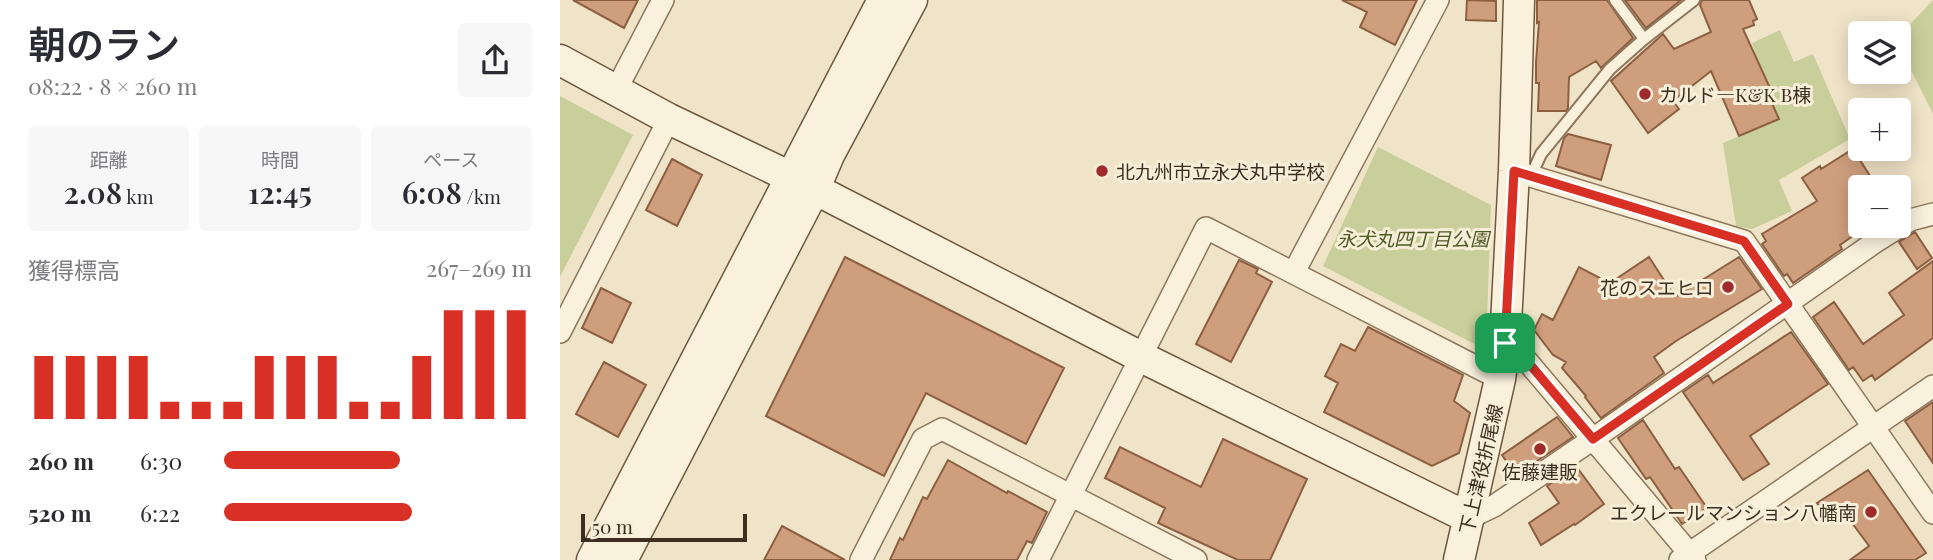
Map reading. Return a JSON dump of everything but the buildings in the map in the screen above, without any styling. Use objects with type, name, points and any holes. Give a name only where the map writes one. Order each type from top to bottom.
[{"type":"street","points":[[616,90],[663,0]]},
{"type":"street","points":[[622,560],[802,183],[883,0]]},
{"type":"street","points":[[592,560],[802,183],[829,155],[912,0]]},
{"type":"street","points":[[1294,271],[1438,0]]},
{"type":"street","name":"下上津役折尾線","points":[[1459,560],[1500,379],[1505,343],[1523,173],[1519,0]]},
{"type":"street","points":[[560,60],[1141,357],[1469,518],[1494,506],[1593,439],[1878,240],[1910,220],[1933,214]]},
{"type":"street","points":[[560,332],[669,118]]},
{"type":"street","points":[[1523,173],[1744,241],[1933,513]]},
{"type":"street","points":[[1038,560],[1206,228],[1500,379]]},
{"type":"street","points":[[1505,343],[1527,361],[1688,558],[1933,386]]},
{"type":"street","points":[[861,560],[923,439],[942,429],[1184,557]]},
{"type":"lane","points":[[1615,0],[1644,39]]},
{"type":"lane","points":[[1523,173],[1541,155],[1610,69],[1694,0]]},
{"type":"green space","points":[[1933,0],[1933,114],[1911,70],[1911,23]]},
{"type":"green space","points":[[1780,30],[1794,62],[1813,54],[1848,134],[1848,140],[1779,180],[1792,211],[1752,229],[1736,226],[1723,143],[1779,119],[1766,90],[1752,43]]},
{"type":"green space","points":[[560,96],[633,135],[560,277]]},
{"type":"green space","name":"永犬丸四丁目公園","points":[[1378,147],[1491,205],[1486,350],[1323,266]]},
{"type":"place","name":"カルド―K&K B棟","points":[[1645,94]]},
{"type":"place","name":"北九州市立永犬丸中学校","points":[[1102,171]]},
{"type":"place","name":"花のスエヒロ","points":[[1728,287]]},
{"type":"place","name":"佐藤建販","points":[[1540,449]]},
{"type":"place","name":"エクレールマンション八幡南","points":[[1871,512]]},
{"type":"route","points":[[1514,171],[1744,241],[1788,304],[1593,439],[1527,361],[1505,343],[1514,171]]}]
